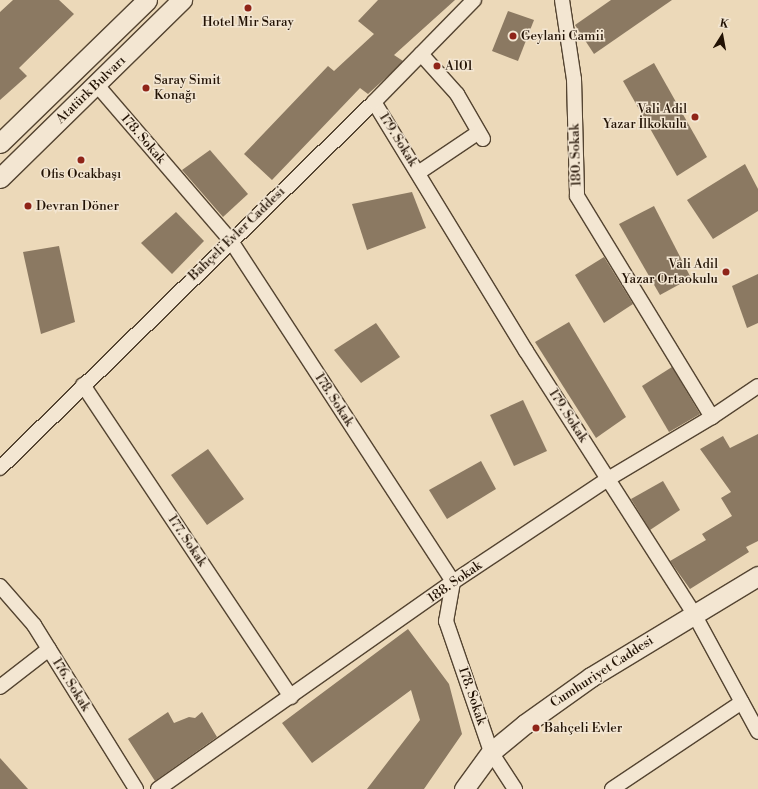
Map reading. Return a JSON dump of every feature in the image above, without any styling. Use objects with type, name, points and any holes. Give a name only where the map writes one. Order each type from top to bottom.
[{"type":"main road","name":"Atatürk Bulvarı","points":[[0,143],[147,0]]},
{"type":"main road","name":"Atatürk Bulvarı","points":[[0,178],[97,85],[182,0]]},
{"type":"main road","name":"Cumhuriyet Caddesi","points":[[464,789],[491,752],[591,677],[758,576]]},
{"type":"street","name":"Bahçeli Evler Caddesi","points":[[0,468],[83,385],[374,102],[474,0]]},
{"type":"street","name":"180. Sokak","points":[[562,0],[574,78],[577,196],[712,417]]},
{"type":"street","points":[[418,173],[481,135],[457,94],[421,54]]},
{"type":"street","name":"178. Sokak","points":[[97,85],[231,241],[453,582],[446,621],[491,752],[515,789]]},
{"type":"street","name":"179. Sokak","points":[[374,102],[526,351],[694,614],[758,732]]},
{"type":"street","name":"177. Sokak","points":[[83,385],[291,697]]},
{"type":"street","name":"188. Sokak","points":[[158,789],[453,582],[608,479],[712,417],[758,386]]},
{"type":"street","name":"176. Sokak","points":[[0,586],[34,625],[136,789]]},
{"type":"street","points":[[0,687],[49,649]]},
{"type":"street","points":[[612,789],[742,702]]},
{"type":"building","points":[[13,0],[59,0],[74,14],[19,68],[27,76],[0,100],[0,12]]},
{"type":"building","points":[[378,0],[455,0],[394,55],[403,61],[390,74],[368,94],[360,88],[272,180],[244,154],[328,66],[334,71],[374,34],[358,21]]},
{"type":"building","points":[[611,0],[672,0],[594,54],[575,25]]},
{"type":"building","name":"Geylani Camii","points":[[508,11],[534,20],[518,61],[492,51]]},
{"type":"building","points":[[654,63],[707,157],[677,176],[623,81]]},
{"type":"building","points":[[210,150],[248,194],[223,217],[182,170]]},
{"type":"building","points":[[745,164],[758,189],[758,211],[713,239],[687,200]]},
{"type":"building","points":[[412,192],[426,228],[367,250],[352,204]]},
{"type":"building","points":[[654,206],[691,278],[660,295],[619,224]]},
{"type":"building","points":[[176,212],[204,241],[172,274],[141,243]]},
{"type":"building","points":[[59,246],[75,322],[41,334],[23,252]]},
{"type":"building","points":[[604,257],[633,304],[604,323],[575,275]]},
{"type":"building","points":[[758,274],[758,323],[747,328],[732,286]]},
{"type":"building","points":[[569,322],[626,417],[596,438],[535,342]]},
{"type":"building","points":[[376,323],[400,357],[361,383],[334,350]]},
{"type":"building","points":[[672,367],[700,414],[669,432],[642,386]]},
{"type":"building","points":[[523,400],[547,451],[514,466],[490,415]]},
{"type":"building","points":[[758,434],[758,541],[746,547],[749,552],[690,589],[670,561],[706,540],[702,534],[732,516],[721,498],[731,492],[700,449],[723,436],[730,448]]},
{"type":"building","points":[[208,449],[244,499],[207,525],[171,475]]},
{"type":"building","points":[[481,461],[496,489],[447,519],[429,490]]},
{"type":"building","points":[[663,481],[680,510],[650,530],[631,499]]},
{"type":"building","points":[[408,629],[449,684],[462,734],[424,789],[367,789],[420,720],[411,690],[312,763],[282,723]]},
{"type":"building","points":[[168,712],[174,723],[189,717],[195,718],[202,712],[217,737],[155,781],[128,739]]},
{"type":"building","points":[[0,758],[28,789],[0,789]]},
{"type":"place","name":"Hotel Mir Saray","points":[[248,8]]},
{"type":"place","name":"Geylani Camii","points":[[513,36]]},
{"type":"place","name":"A101","points":[[437,66]]},
{"type":"place","name":"Saray Simit Konağı","points":[[146,88]]},
{"type":"place","name":"Vali Adil Yazar İlkokulu","points":[[695,117]]},
{"type":"place","name":"Ofis Ocakbaşı","points":[[81,160]]},
{"type":"place","name":"Devran Döner","points":[[28,206]]},
{"type":"place","name":"Vali Adil Yazar Ortaokulu","points":[[726,272]]},
{"type":"place","name":"Bahçeli Evler","points":[[536,728]]}]
